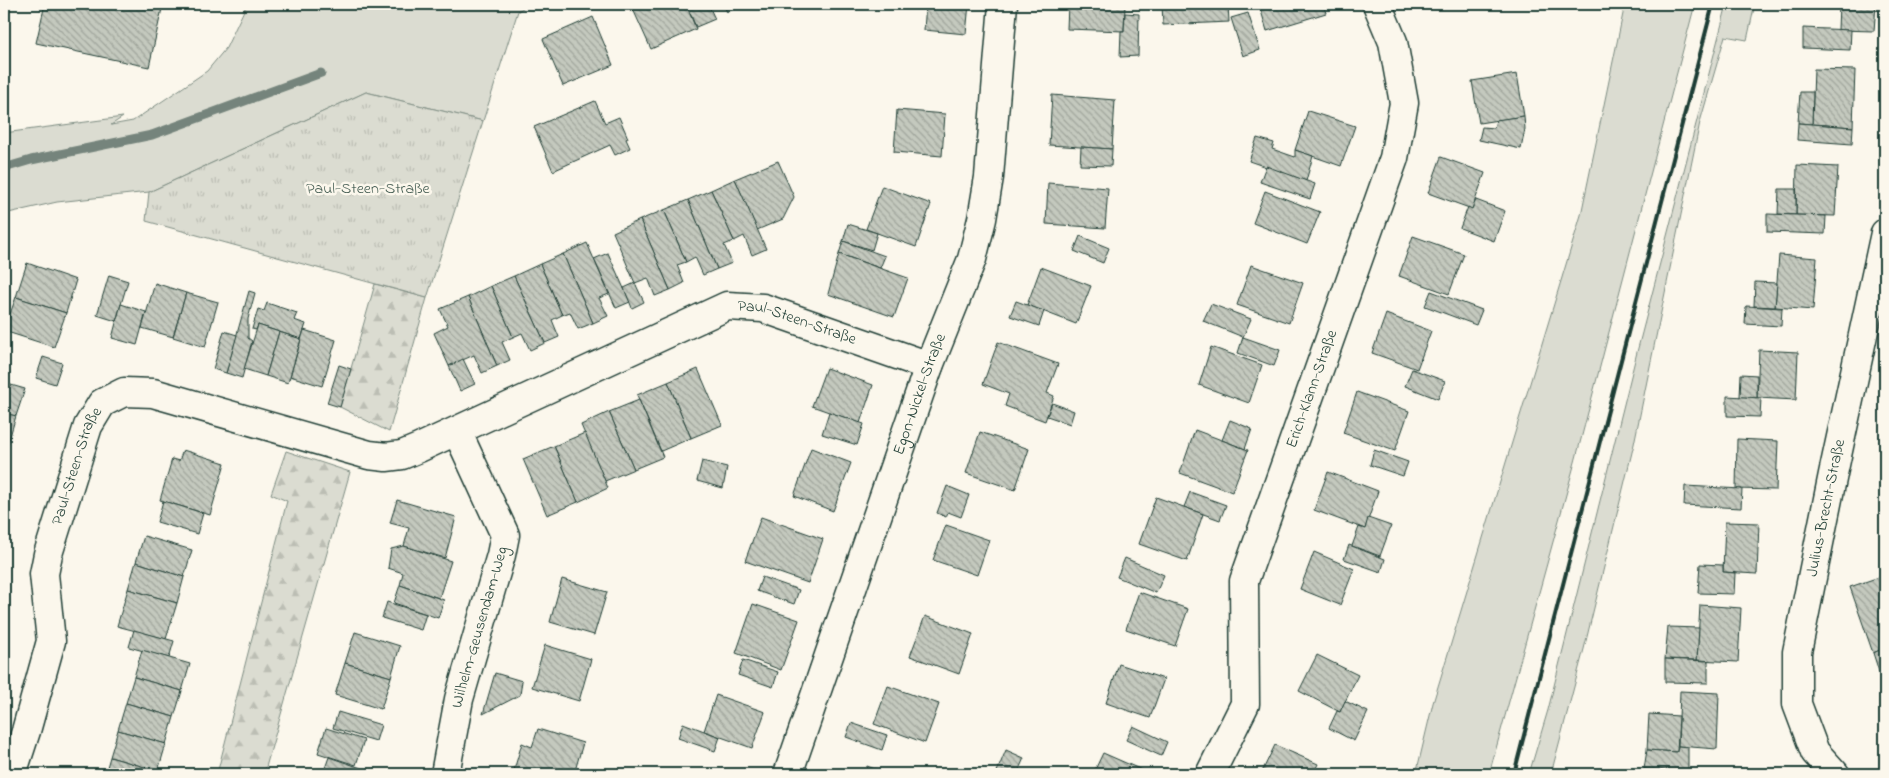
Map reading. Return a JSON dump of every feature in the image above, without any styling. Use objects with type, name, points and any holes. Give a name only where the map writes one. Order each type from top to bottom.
[{"type":"street","name":"Egon-Nickel-Straße","points":[[788,774],[929,366],[972,259],[982,219],[989,177],[1003,4]]},
{"type":"street","name":"Erich-Klann-Straße","points":[[1210,774],[1245,704],[1244,580],[1394,158],[1404,102],[1393,42],[1378,4]]},
{"type":"street","name":"Julius-Brecht-Straße","points":[[1834,774],[1815,752],[1797,704],[1798,652],[1833,474],[1885,233]]},
{"type":"street","name":"Paul-Steen-Straße","points":[[12,774],[51,641],[44,574],[48,554],[88,426],[102,403],[124,392],[153,393],[281,431],[386,458],[402,455],[457,431],[727,306],[763,308],[929,366]]},
{"type":"street","name":"Wilhelm-Geusendam-Weg","points":[[445,774],[459,699],[502,555],[505,535],[457,431]]},
{"type":"green space","points":[[247,4],[529,4],[518,11],[483,121],[366,92],[149,192],[57,202],[4,214],[4,133],[123,117],[111,125],[133,121],[207,71],[226,48]]},
{"type":"green space","points":[[1625,4],[1695,4],[1575,462],[1489,774],[1416,774],[1433,703],[1581,215]]},
{"type":"green space","points":[[1727,4],[1755,4],[1747,40],[1725,36],[1700,122],[1634,444],[1584,649],[1551,774],[1529,774],[1548,710],[1636,356]]},
{"type":"green space","name":"Paul-Steen-Straße","points":[[366,92],[483,121],[427,298],[146,221],[149,192]]},
{"type":"green space","points":[[375,284],[427,298],[389,432],[340,407]]},
{"type":"green space","points":[[286,451],[350,472],[264,774],[217,774],[287,501],[271,494]]},
{"type":"building","points":[[45,4],[163,4],[149,67],[36,43]]},
{"type":"building","points":[[640,4],[686,4],[696,29],[651,49],[632,7]]},
{"type":"building","points":[[686,4],[708,4],[715,19],[696,27]]},
{"type":"building","points":[[723,4],[745,4],[727,12]]},
{"type":"building","points":[[926,4],[969,4],[966,34],[924,30]]},
{"type":"building","points":[[1068,4],[1125,4],[1124,31],[1067,29]]},
{"type":"building","points":[[1162,4],[1228,4],[1229,22],[1163,25]]},
{"type":"building","points":[[1259,4],[1323,4],[1326,13],[1267,31]]},
{"type":"building","points":[[1839,4],[1876,4],[1874,31],[1838,30]]},
{"type":"building","points":[[1125,13],[1139,14],[1138,56],[1120,57],[1121,31],[1124,31]]},
{"type":"building","points":[[1248,13],[1260,50],[1243,56],[1231,18]]},
{"type":"building","points":[[593,17],[613,65],[563,86],[543,39]]},
{"type":"building","points":[[1803,28],[1851,30],[1850,50],[1803,48]]},
{"type":"building","points":[[1814,69],[1855,70],[1853,127],[1812,124]]},
{"type":"building","points":[[1517,74],[1524,116],[1479,123],[1472,81]]},
{"type":"building","points":[[1800,92],[1813,92],[1812,124],[1798,123]]},
{"type":"building","points":[[1052,95],[1115,100],[1112,149],[1049,145]]},
{"type":"building","points":[[595,101],[605,123],[619,117],[630,148],[615,155],[610,145],[553,171],[534,127]]},
{"type":"building","points":[[897,110],[945,114],[942,156],[894,152]]},
{"type":"building","points":[[1308,111],[1355,126],[1341,166],[1295,150]]},
{"type":"building","points":[[1524,116],[1525,129],[1521,149],[1479,140],[1482,127],[1494,128],[1496,120]]},
{"type":"building","points":[[1798,123],[1853,127],[1852,144],[1797,140]]},
{"type":"building","points":[[1257,138],[1274,143],[1272,149],[1295,157],[1295,150],[1313,156],[1306,181],[1249,161]]},
{"type":"building","points":[[1081,147],[1112,149],[1111,166],[1080,165]]},
{"type":"building","points":[[1441,157],[1485,173],[1472,209],[1428,193]]},
{"type":"building","points":[[778,161],[794,197],[783,219],[757,230],[735,179]]},
{"type":"building","points":[[1797,165],[1838,167],[1835,216],[1796,215]]},
{"type":"building","points":[[1266,166],[1315,184],[1310,199],[1260,182]]},
{"type":"building","points":[[735,179],[766,249],[752,255],[744,236],[734,241],[711,190]]},
{"type":"building","points":[[1048,183],[1108,188],[1105,228],[1046,224]]},
{"type":"building","points":[[882,186],[931,204],[916,247],[866,229]]},
{"type":"building","points":[[1779,189],[1796,189],[1796,215],[1778,214]]},
{"type":"building","points":[[711,190],[734,241],[724,245],[732,263],[717,269],[688,200]]},
{"type":"building","points":[[1265,191],[1320,212],[1307,244],[1253,223]]},
{"type":"building","points":[[688,200],[717,269],[703,275],[695,257],[686,262],[664,210]]},
{"type":"building","points":[[1476,200],[1505,211],[1494,241],[1460,228],[1468,207],[1472,209]]},
{"type":"building","points":[[664,210],[686,262],[677,265],[684,283],[670,290],[640,220]]},
{"type":"building","points":[[1767,214],[1826,216],[1825,234],[1767,232]]},
{"type":"building","points":[[640,220],[670,290],[655,296],[648,278],[635,283],[613,232]]},
{"type":"building","points":[[848,224],[877,233],[872,250],[843,241]]},
{"type":"building","points":[[1080,236],[1109,248],[1103,263],[1074,251]]},
{"type":"building","points":[[1413,236],[1464,254],[1449,294],[1399,276]]},
{"type":"building","points":[[843,241],[885,256],[880,268],[839,254]]},
{"type":"building","points":[[587,243],[609,294],[599,298],[608,316],[593,323],[563,254]]},
{"type":"building","points":[[608,253],[630,302],[616,308],[594,259]]},
{"type":"building","points":[[563,254],[593,323],[578,329],[570,312],[562,315],[540,264]]},
{"type":"building","points":[[839,254],[908,278],[894,317],[828,294]]},
{"type":"building","points":[[1779,255],[1817,258],[1813,310],[1775,307]]},
{"type":"building","points":[[27,263],[76,280],[66,313],[16,297]]},
{"type":"building","points":[[540,264],[562,315],[552,320],[559,337],[545,343],[514,276]]},
{"type":"building","points":[[1251,265],[1303,283],[1289,323],[1237,305]]},
{"type":"building","points":[[1041,267],[1091,286],[1076,324],[1027,305]]},
{"type":"building","points":[[109,275],[128,281],[116,321],[97,315]]},
{"type":"building","points":[[514,276],[545,343],[530,350],[522,333],[513,337],[491,286]]},
{"type":"building","points":[[1755,282],[1777,283],[1775,307],[1754,306]]},
{"type":"building","points":[[155,283],[186,293],[173,337],[142,328]]},
{"type":"building","points":[[635,283],[644,302],[632,308],[624,288]]},
{"type":"building","points":[[491,286],[513,337],[502,342],[510,360],[497,366],[468,297]]},
{"type":"building","points":[[249,291],[255,293],[248,319],[248,338],[252,341],[242,378],[226,373]]},
{"type":"building","points":[[1431,291],[1482,310],[1476,325],[1425,306]]},
{"type":"building","points":[[186,293],[218,302],[205,347],[173,337]]},
{"type":"building","points":[[16,297],[66,313],[54,347],[4,331]]},
{"type":"building","points":[[468,297],[497,366],[482,373],[474,355],[449,366],[434,333],[448,326],[440,309]]},
{"type":"building","points":[[1016,301],[1044,311],[1039,326],[1010,316]]},
{"type":"building","points":[[267,303],[297,313],[294,320],[306,324],[301,339],[258,325],[256,330],[252,329],[258,309],[264,311]]},
{"type":"building","points":[[121,304],[146,312],[137,345],[112,338]]},
{"type":"building","points":[[1211,304],[1251,319],[1243,337],[1203,321]]},
{"type":"building","points":[[1746,306],[1782,308],[1781,326],[1745,324]]},
{"type":"building","points":[[1386,314],[1431,331],[1417,369],[1372,353]]},
{"type":"building","points":[[258,325],[279,332],[266,376],[244,369]]},
{"type":"building","points":[[304,330],[336,340],[322,386],[290,376]]},
{"type":"building","points":[[224,331],[237,335],[226,373],[213,369]]},
{"type":"building","points":[[279,332],[301,339],[288,383],[266,376]]},
{"type":"building","points":[[1243,337],[1280,350],[1274,366],[1238,353]]},
{"type":"building","points":[[998,342],[1058,364],[1047,393],[1054,396],[1045,421],[1005,406],[1009,394],[983,384]]},
{"type":"building","points":[[1211,347],[1262,365],[1249,403],[1199,385]]},
{"type":"building","points":[[1759,350],[1798,352],[1796,400],[1757,398]]},
{"type":"building","points":[[43,357],[62,363],[55,384],[36,378]]},
{"type":"building","points":[[463,359],[475,384],[460,391],[449,366]]},
{"type":"building","points":[[339,365],[351,369],[340,407],[327,403]]},
{"type":"building","points":[[826,368],[873,385],[860,423],[812,406]]},
{"type":"building","points":[[698,369],[722,425],[691,438],[668,382]]},
{"type":"building","points":[[1412,369],[1445,381],[1438,399],[1405,386]]},
{"type":"building","points":[[1741,374],[1757,375],[1757,398],[1740,397]]},
{"type":"building","points":[[668,382],[691,438],[661,451],[637,395]]},
{"type":"building","points":[[4,383],[25,389],[16,416],[4,413]]},
{"type":"building","points":[[1357,392],[1409,411],[1395,451],[1343,433]]},
{"type":"building","points":[[1727,396],[1761,398],[1760,417],[1727,416]]},
{"type":"building","points":[[639,400],[663,457],[634,469],[609,412]]},
{"type":"building","points":[[1052,403],[1074,411],[1070,424],[1047,416]]},
{"type":"building","points":[[609,412],[634,469],[605,481],[581,425]]},
{"type":"building","points":[[829,412],[864,424],[857,445],[822,434]]},
{"type":"building","points":[[4,413],[16,416],[8,443],[4,442]]},
{"type":"building","points":[[1230,420],[1252,429],[1245,449],[1222,440]]},
{"type":"building","points":[[1195,430],[1248,450],[1232,492],[1180,473]]},
{"type":"building","points":[[980,432],[1029,449],[1015,490],[966,473]]},
{"type":"building","points":[[585,433],[608,488],[578,502],[554,446]]},
{"type":"building","points":[[1737,439],[1778,441],[1776,490],[1736,489]]},
{"type":"building","points":[[4,442],[8,443],[4,457]]},
{"type":"building","points":[[554,446],[578,502],[547,515],[523,459]]},
{"type":"building","points":[[811,448],[851,463],[833,511],[794,496]]},
{"type":"building","points":[[183,450],[225,463],[210,515],[160,500],[172,459],[179,461]]},
{"type":"building","points":[[1374,450],[1408,462],[1403,476],[1370,465]]},
{"type":"building","points":[[702,461],[727,467],[723,488],[697,481]]},
{"type":"building","points":[[1328,472],[1378,491],[1365,529],[1314,510]]},
{"type":"building","points":[[947,486],[969,495],[961,517],[948,512],[946,517],[937,513]]},
{"type":"building","points":[[1685,486],[1742,489],[1741,508],[1684,505]]},
{"type":"building","points":[[1190,492],[1226,505],[1220,520],[1184,507]]},
{"type":"building","points":[[1156,497],[1203,514],[1187,561],[1139,544]]},
{"type":"building","points":[[397,500],[456,517],[445,558],[404,546],[409,528],[390,523]]},
{"type":"building","points":[[163,501],[203,513],[197,534],[157,522]]},
{"type":"building","points":[[761,517],[823,539],[808,583],[745,561]]},
{"type":"building","points":[[1368,518],[1391,526],[1380,556],[1352,546],[1359,527],[1365,529]]},
{"type":"building","points":[[1725,522],[1759,523],[1757,574],[1723,572]]},
{"type":"building","points":[[946,525],[989,540],[977,575],[933,560]]},
{"type":"building","points":[[144,536],[192,550],[184,577],[136,562]]},
{"type":"building","points":[[1349,545],[1385,559],[1381,572],[1344,559]]},
{"type":"building","points":[[404,546],[451,561],[439,598],[400,585],[403,573],[388,568],[391,549]]},
{"type":"building","points":[[1314,552],[1354,569],[1340,605],[1300,589]]},
{"type":"building","points":[[1125,558],[1164,575],[1156,593],[1117,577]]},
{"type":"building","points":[[136,562],[184,577],[177,603],[128,589]]},
{"type":"building","points":[[1700,564],[1723,565],[1723,572],[1735,573],[1734,594],[1698,593]]},
{"type":"building","points":[[1885,575],[1885,648],[1873,653],[1850,587]]},
{"type":"building","points":[[762,577],[799,590],[794,604],[757,591]]},
{"type":"building","points":[[562,579],[607,592],[594,635],[550,622]]},
{"type":"building","points":[[400,585],[444,600],[438,618],[394,603]]},
{"type":"building","points":[[128,589],[177,603],[166,639],[117,626]]},
{"type":"building","points":[[1139,592],[1188,609],[1175,646],[1126,629]]},
{"type":"building","points":[[387,602],[426,614],[421,630],[382,618]]},
{"type":"building","points":[[753,604],[799,620],[781,670],[736,653]]},
{"type":"building","points":[[1700,605],[1741,608],[1738,662],[1697,660]]},
{"type":"building","points":[[925,616],[973,634],[959,674],[910,656]]},
{"type":"building","points":[[1668,627],[1699,628],[1697,660],[1665,659]]},
{"type":"building","points":[[134,630],[174,641],[169,658],[129,647]]},
{"type":"building","points":[[355,632],[400,646],[391,677],[345,663]]},
{"type":"building","points":[[545,645],[591,659],[579,701],[532,687]]},
{"type":"building","points":[[1885,648],[1885,690],[1873,653]]},
{"type":"building","points":[[142,650],[190,664],[182,691],[134,677]]},
{"type":"building","points":[[1317,655],[1358,675],[1340,712],[1299,691]]},
{"type":"building","points":[[1665,659],[1708,661],[1708,683],[1665,682]]},
{"type":"building","points":[[743,660],[778,672],[773,687],[738,675]]},
{"type":"building","points":[[345,663],[391,677],[381,709],[335,695]]},
{"type":"building","points":[[1119,664],[1164,679],[1150,718],[1106,703]]},
{"type":"building","points":[[495,673],[522,681],[520,695],[483,714]]},
{"type":"building","points":[[134,677],[182,691],[174,717],[126,703]]},
{"type":"building","points":[[888,686],[939,704],[925,743],[874,724]]},
{"type":"building","points":[[1680,691],[1719,693],[1717,749],[1678,746]]},
{"type":"building","points":[[716,695],[765,712],[752,748],[704,731]]},
{"type":"building","points":[[1345,701],[1368,712],[1354,741],[1329,728],[1337,711],[1340,712]]},
{"type":"building","points":[[126,703],[174,717],[166,744],[118,730]]},
{"type":"building","points":[[338,712],[381,725],[376,741],[333,728]]},
{"type":"building","points":[[1649,714],[1679,716],[1677,752],[1647,750]]},
{"type":"building","points":[[683,723],[720,737],[715,751],[678,738]]},
{"type":"building","points":[[851,723],[887,735],[882,750],[846,737]]},
{"type":"building","points":[[1133,726],[1167,742],[1161,756],[1126,740]]},
{"type":"building","points":[[326,728],[364,740],[356,765],[318,753]]},
{"type":"building","points":[[538,729],[583,743],[574,774],[525,774],[514,770],[522,743],[532,747]]},
{"type":"building","points":[[118,730],[166,744],[158,771],[110,757]]},
{"type":"building","points":[[1275,745],[1318,764],[1313,774],[1261,774]]},
{"type":"building","points":[[1678,746],[1688,747],[1688,771],[1644,769],[1647,750],[1677,752]]},
{"type":"building","points":[[1006,750],[1024,758],[1017,774],[996,774]]},
{"type":"building","points":[[1103,753],[1151,774],[1093,774]]},
{"type":"building","points":[[110,757],[158,771],[157,774],[105,774]]},
{"type":"building","points":[[329,757],[367,770],[366,774],[323,774]]},
{"type":"building","points":[[867,766],[888,774],[864,774]]},
{"type":"building","points":[[514,770],[525,774],[512,774]]},
{"type":"waterway","points":[[4,168],[31,160],[152,135],[321,73]]},
{"type":"railway","points":[[1514,774],[1713,4]]}]
